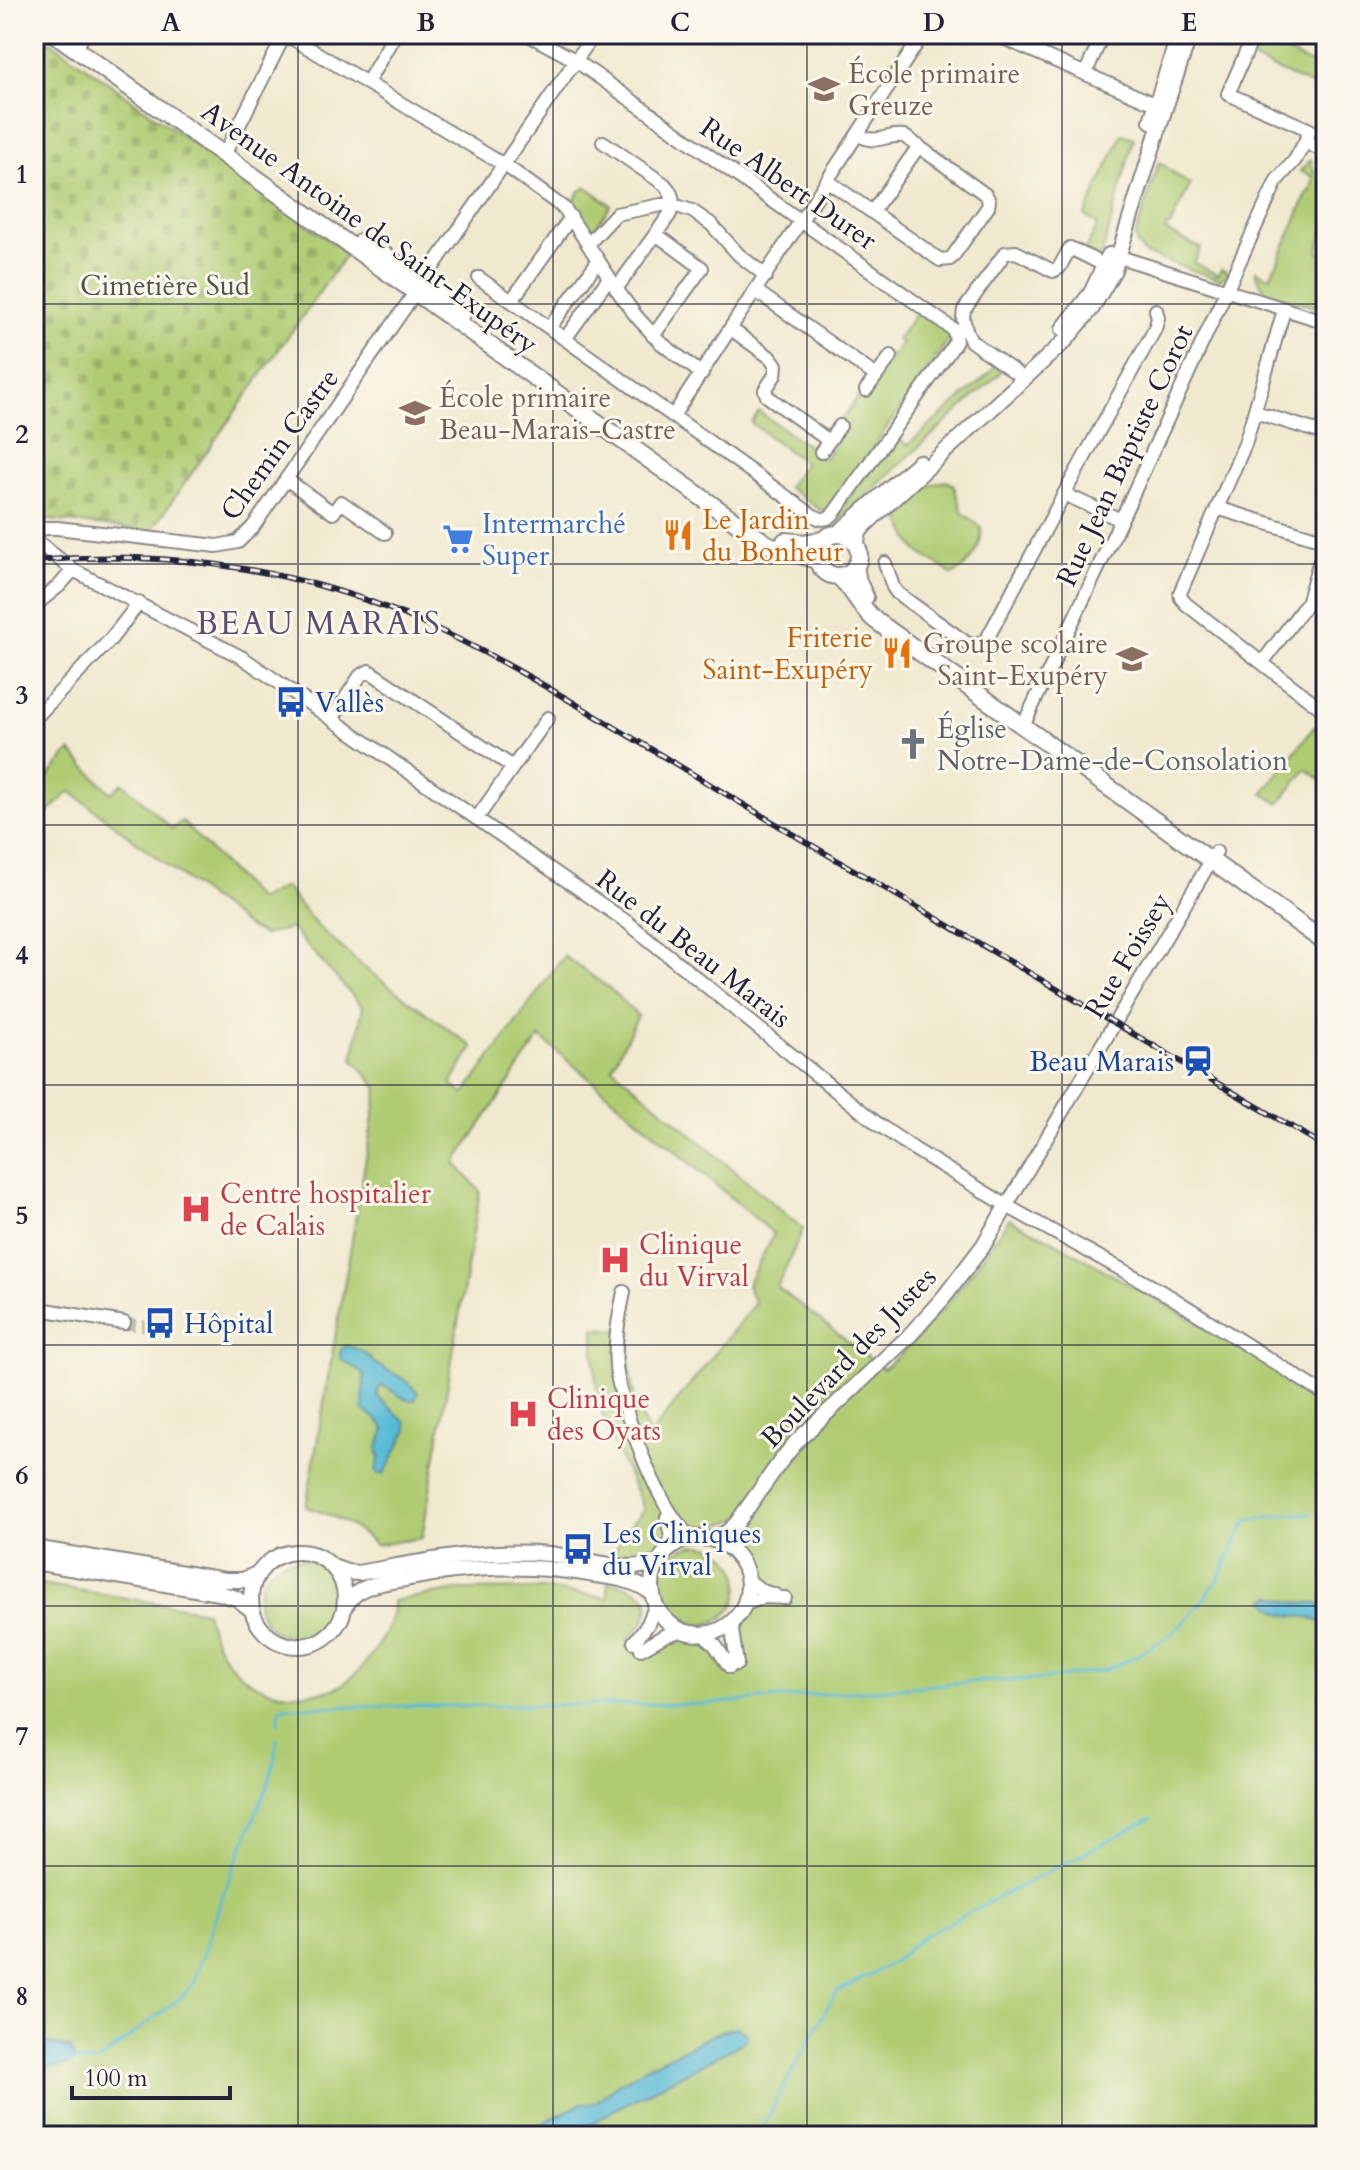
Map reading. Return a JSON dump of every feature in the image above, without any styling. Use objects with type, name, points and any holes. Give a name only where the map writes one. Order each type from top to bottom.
[{"type":"main road","name":"Avenue Antoine de Saint-Exupéry","points":[[55,34],[77,40],[226,151],[366,246],[385,255],[419,287],[764,542],[818,561]]},
{"type":"main road","name":"Avenue Antoine de Saint-Exupéry","points":[[419,287],[768,532],[797,543],[830,537]]},
{"type":"main road","points":[[838,576],[848,573],[858,557],[856,546],[847,537],[830,537],[817,551],[818,561],[821,568],[847,584],[862,608],[875,620],[1326,931]]},
{"type":"main road","points":[[855,566],[859,586],[875,609],[1025,722]]},
{"type":"main road","points":[[1214,856],[1326,943]]},
{"type":"street","points":[[226,151],[285,34],[513,171],[562,206],[616,289],[653,336],[702,374]]},
{"type":"street","points":[[367,83],[395,34]]},
{"type":"street","name":"Rue Albert Durer","points":[[527,34],[575,60],[960,330],[1016,373]]},
{"type":"street","name":"Chemin Castre","points":[[34,533],[45,528],[57,528],[217,546],[232,545],[248,534],[594,34]]},
{"type":"street","points":[[673,416],[923,34]]},
{"type":"street","points":[[994,34],[1160,106]]},
{"type":"street","points":[[1085,74],[1103,34]]},
{"type":"street","points":[[856,546],[859,532],[866,524],[1076,329],[1099,298],[1160,106],[1179,34]]},
{"type":"street","points":[[1160,106],[1190,34]]},
{"type":"street","points":[[1254,34],[1228,94],[1310,130],[1305,142],[1326,152]]},
{"type":"street","points":[[1319,34],[1326,38]]},
{"type":"street","points":[[828,181],[942,260],[953,256],[988,207],[986,195],[904,136],[871,140],[858,135]]},
{"type":"street","points":[[603,142],[664,184],[674,205],[616,289]]},
{"type":"street","name":"Rue Jean Baptiste Corot","points":[[1025,722],[1277,180],[1295,160],[1305,142]]},
{"type":"street","points":[[872,212],[919,146]]},
{"type":"street","points":[[588,244],[616,214],[674,205],[692,211],[711,224],[739,255],[766,276]]},
{"type":"street","points":[[512,300],[571,217]]},
{"type":"street","points":[[653,336],[702,268],[656,234]]},
{"type":"street","points":[[479,278],[812,515],[824,520],[834,513],[951,349],[960,330],[964,310],[1005,253],[1016,252],[1053,271],[1059,268],[1070,248],[1326,322]]},
{"type":"street","points":[[550,327],[598,261]]},
{"type":"street","points":[[830,537],[1016,373],[1072,319],[1112,262]]},
{"type":"street","points":[[565,339],[609,278]]},
{"type":"street","points":[[756,291],[876,376]]},
{"type":"street","points":[[885,563],[897,593],[968,644],[982,644],[1155,329],[1158,318],[1156,310]]},
{"type":"street","points":[[1284,310],[1245,444],[1181,589],[1181,598],[1326,712]]},
{"type":"street","points":[[731,329],[776,365],[775,375],[765,390],[767,396],[825,447],[840,426]]},
{"type":"street","points":[[866,390],[891,356]]},
{"type":"street","points":[[1255,412],[1326,434]]},
{"type":"street","points":[[286,479],[333,513],[341,502],[385,533]]},
{"type":"street","points":[[1064,494],[1121,520]]},
{"type":"street","points":[[1217,508],[1326,541],[1307,603],[1262,663]]},
{"type":"street","name":"Rue du Beau Marais","points":[[34,539],[73,570],[233,652],[477,818],[641,932],[879,1125],[927,1157],[1171,1297],[1325,1390]]},
{"type":"street","points":[[34,606],[73,570]]},
{"type":"street","points":[[34,719],[110,640],[139,603]]},
{"type":"street","points":[[332,719],[360,676],[369,671],[513,767]]},
{"type":"street","points":[[477,818],[548,718]]},
{"type":"street","name":"Rue Foissey","points":[[1007,1205],[1214,856]]},
{"type":"street","name":"Boulevard des Justes","points":[[713,1540],[732,1528],[797,1441],[909,1336],[937,1305],[975,1257],[1007,1205]]},
{"type":"street","points":[[624,1292],[616,1341],[618,1383],[629,1421],[660,1495],[671,1537],[653,1577],[654,1599],[638,1646],[683,1630]]},
{"type":"street","points":[[34,1308],[124,1323]]},
{"type":"street","points":[[660,1495],[678,1526],[693,1538]]},
{"type":"street","name":"Boulevard des Justes","points":[[740,1560],[738,1533],[751,1504]]},
{"type":"street","points":[[333,1567],[344,1587],[345,1606],[340,1621],[330,1634],[317,1643],[301,1646],[284,1644],[270,1637],[259,1625],[252,1610],[252,1591],[259,1573],[272,1559],[292,1552],[314,1554],[333,1567],[358,1573],[447,1557],[508,1552],[566,1556],[632,1567],[649,1565],[681,1542],[693,1538],[713,1540],[730,1548],[740,1560],[747,1579],[747,1593],[732,1630],[734,1665],[701,1633]]},
{"type":"street","points":[[34,1548],[225,1580],[243,1580],[259,1573]]},
{"type":"street","points":[[34,1562],[219,1593],[236,1598],[252,1610]]},
{"type":"street","points":[[345,1606],[360,1590],[376,1585],[447,1571],[504,1566],[554,1569],[639,1584],[654,1599],[666,1619],[683,1630],[701,1633],[718,1630],[734,1619]]},
{"type":"street","points":[[743,1605],[764,1597],[785,1598],[762,1591],[747,1579]]},
{"type":"green space","name":"Cimetière Sud","points":[[34,34],[40,34],[347,253],[151,531],[34,518]]},
{"type":"green space","points":[[1261,40],[1326,71],[1326,92],[1254,60]]},
{"type":"green space","points":[[1122,134],[1134,138],[1101,258],[1084,252],[1097,224],[1085,216]]},
{"type":"green space","points":[[1311,160],[1314,171],[1326,176],[1326,224],[1318,251],[1326,257],[1326,275],[1315,307],[1266,292],[1256,276],[1256,271],[1270,277],[1276,266],[1310,192],[1314,177],[1300,171]]},
{"type":"green space","points":[[1159,162],[1190,185],[1165,231],[1201,248],[1194,263],[1218,275],[1221,269],[1229,273],[1220,280],[1145,254],[1138,246],[1135,237]]},
{"type":"green space","points":[[587,187],[611,205],[592,232],[571,205],[580,191]]},
{"type":"green space","points":[[916,313],[936,322],[949,339],[828,511],[822,511],[787,487],[805,463],[751,423],[759,412],[825,458],[847,427],[841,421],[902,343],[897,340]]},
{"type":"green space","points":[[996,365],[1001,372],[837,522],[834,519],[894,436],[908,445]]},
{"type":"green space","points":[[946,481],[953,484],[963,513],[981,527],[980,541],[974,555],[952,575],[918,551],[901,521],[911,500],[931,486]]},
{"type":"green space","points":[[1314,727],[1326,737],[1326,783],[1306,769],[1279,804],[1263,793]]},
{"type":"green space","points":[[70,751],[111,793],[123,783],[172,829],[182,821],[258,900],[285,887],[316,925],[362,966],[473,1047],[451,1084],[464,1094],[564,956],[609,988],[638,1016],[612,1067],[803,1229],[777,1287],[883,1369],[936,1318],[1009,1219],[1050,1239],[1232,1343],[1326,1402],[1326,2136],[569,2136],[735,2047],[685,2050],[619,2083],[595,2103],[582,2103],[518,2136],[34,2136],[34,2065],[43,2068],[69,2048],[34,2040],[34,1583],[206,1611],[218,1646],[241,1674],[271,1691],[289,1694],[331,1690],[353,1676],[369,1659],[383,1636],[391,1619],[393,1601],[457,1590],[543,1589],[608,1598],[608,1582],[624,1586],[643,1594],[647,1600],[643,1622],[626,1641],[642,1656],[669,1638],[699,1641],[710,1647],[725,1672],[742,1665],[740,1632],[758,1604],[757,1575],[740,1536],[753,1512],[720,1524],[685,1525],[636,1563],[612,1557],[624,1533],[644,1509],[604,1417],[595,1376],[594,1328],[632,1331],[632,1385],[650,1435],[755,1303],[747,1285],[774,1234],[540,1037],[455,1163],[480,1191],[422,1538],[375,1545],[343,1522],[306,1507],[378,1088],[353,1059],[363,1007],[291,928],[263,935],[246,926],[70,791],[34,827],[34,793]]},
{"type":"green space","points":[[699,1545],[714,1548],[727,1557],[736,1570],[739,1585],[736,1600],[727,1613],[714,1622],[699,1625],[684,1622],[671,1613],[662,1600],[659,1585],[662,1570],[671,1557],[684,1548]]},
{"type":"green space","points":[[298,1559],[313,1562],[326,1571],[335,1584],[338,1599],[335,1614],[326,1627],[313,1636],[298,1639],[283,1636],[270,1627],[261,1614],[258,1599],[261,1584],[270,1571],[283,1562]]},
{"type":"water","points":[[344,1346],[361,1351],[418,1392],[415,1400],[407,1400],[382,1385],[378,1390],[378,1397],[406,1422],[407,1431],[384,1474],[376,1471],[380,1456],[377,1451],[385,1429],[363,1409],[364,1374],[341,1359],[340,1351]]},
{"type":"water","points":[[1273,1596],[1292,1602],[1316,1603],[1326,1608],[1326,1624],[1277,1611],[1266,1598]]},
{"type":"water","points":[[736,2027],[747,2033],[747,2039],[569,2136],[518,2136],[582,2103],[595,2103],[619,2083],[651,2065],[721,2031]]},
{"type":"water","points":[[34,2040],[69,2048],[74,2061],[55,2068],[34,2065]]},
{"type":"waterway","points":[[278,1723],[283,1707],[706,1704],[969,1682],[1046,1679],[1102,1671],[1133,1658],[1172,1634],[1218,1580],[1247,1520],[1310,1513]]},
{"type":"waterway","points":[[73,2061],[97,2062],[179,1999],[194,1983],[223,1894],[268,1785],[277,1739]]},
{"type":"waterway","points":[[757,2136],[836,1992],[892,1963],[923,1936],[1151,1819]]},
{"type":"waterway","points":[[34,2122],[49,2136]]},
{"type":"tunnel","points":[[124,1323],[148,1327]]},
{"type":"railway","points":[[34,561],[124,558],[215,564],[304,581],[390,609],[442,631],[565,698],[1326,1147]]},
{"type":"place","name":"École primaire Greuze","points":[[824,89]]},
{"type":"place","name":"École primaire Beau-Marais-Castre","points":[[415,413]]},
{"type":"place","name":"Le Jardin du Bonheur","points":[[678,535]]},
{"type":"place","name":"Intermarché Super","points":[[458,539]]},
{"type":"place","name":"Friterie Saint-Exupéry","points":[[897,653]]},
{"type":"place","name":"Groupe scolaire Saint-Exupéry","points":[[1132,659]]},
{"type":"place","name":"Vallès","points":[[291,702]]},
{"type":"place","name":"Église Notre-Dame-de-Consolation","points":[[913,744]]},
{"type":"place","name":"Beau Marais","points":[[1198,1061]]},
{"type":"place","name":"Centre hospitalier de Calais","points":[[196,1209]]},
{"type":"place","name":"Clinique du Virval","points":[[615,1260]]},
{"type":"place","name":"Hôpital","points":[[160,1323]]},
{"type":"place","name":"Clinique des Oyats","points":[[523,1414]]},
{"type":"place","name":"Les Cliniques du Virval","points":[[578,1549]]},
{"type":"district","name":"BEAU MARAIS","points":[[319,623]]}]
